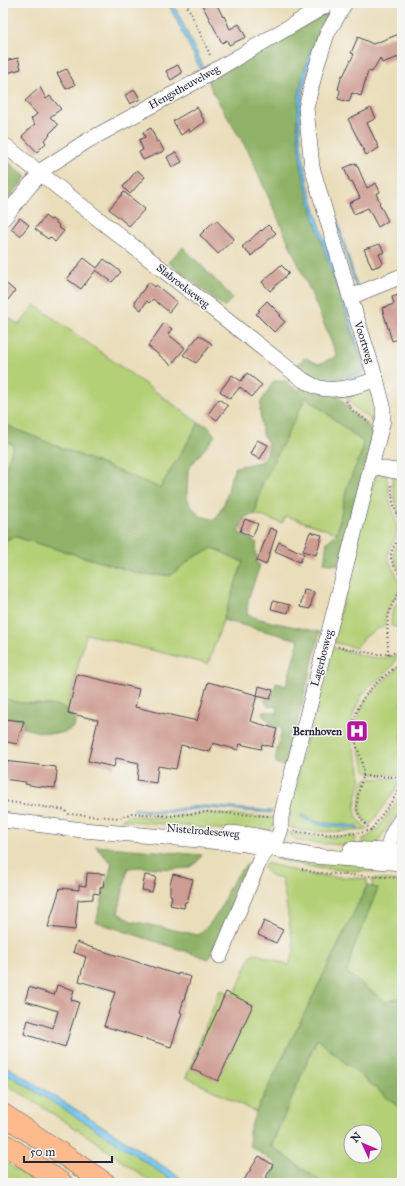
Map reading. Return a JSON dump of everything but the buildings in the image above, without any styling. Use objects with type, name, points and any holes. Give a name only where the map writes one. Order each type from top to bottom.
[{"type":"highway","points":[[3,1114],[105,1183]]},
{"type":"highway","points":[[3,1143],[62,1183]]},
{"type":"street","name":"Hengstheuvelweg","points":[[3,219],[40,173],[88,141],[190,85],[330,3]]},
{"type":"street","name":"Voortweg","points":[[345,3],[327,34],[316,68],[306,108],[312,167],[383,406],[382,420],[371,466]]},
{"type":"street","name":"Slabroekseweg","points":[[3,144],[303,380],[320,388],[337,390],[365,384],[376,379]]},
{"type":"street","points":[[350,297],[402,276]]},
{"type":"street","points":[[371,466],[396,471]]},
{"type":"street","name":"Lagerbosweg","points":[[277,834],[371,466]]},
{"type":"street","name":"Nistelrodeseweg","points":[[3,810],[88,821],[252,835],[277,834],[313,856],[395,857]]},
{"type":"street","points":[[395,857],[389,841],[392,832],[402,818]]},
{"type":"street","name":"Nistelrodeseweg","points":[[3,820],[84,830],[245,844],[277,834]]},
{"type":"street","points":[[220,956],[262,858],[277,834]]},
{"type":"path","points":[[186,3],[216,70]]},
{"type":"path","points":[[388,654],[388,626],[390,611],[401,585],[400,573],[391,558],[393,547],[399,539],[401,529],[393,500],[396,471]]},
{"type":"path","points":[[326,644],[376,654],[388,654],[402,651]]},
{"type":"path","points":[[399,651],[400,658],[397,665],[367,693],[360,704],[354,725],[354,736],[363,769],[357,810],[362,822],[371,830],[402,787]]},
{"type":"path","points":[[363,776],[396,777],[402,780]]},
{"type":"path","name":"Nistelrodeseweg","points":[[3,802],[65,810],[68,814],[120,818],[132,813],[165,816],[207,812],[277,834],[359,834],[371,830]]},
{"type":"green space","points":[[330,10],[318,34],[306,66],[297,120],[302,168],[311,207],[364,367],[363,370],[331,383],[313,379],[297,365],[305,358],[319,364],[337,356],[312,295],[248,151],[212,91],[208,80]]},
{"type":"green space","points":[[3,158],[26,177],[3,207]]},
{"type":"green space","points":[[183,247],[233,298],[224,307],[168,262]]},
{"type":"green space","points":[[35,305],[199,423],[160,488],[3,424],[3,318],[5,315],[19,325]]},
{"type":"green space","points":[[274,381],[285,381],[297,390],[308,388],[333,394],[340,398],[352,413],[368,425],[373,438],[338,565],[324,563],[327,542],[337,533],[347,487],[363,449],[363,442],[306,397],[262,485],[255,514],[245,517],[238,532],[257,543],[255,552],[257,557],[256,563],[260,565],[248,600],[247,615],[271,622],[320,632],[286,767],[276,763],[282,730],[279,727],[270,725],[269,720],[264,717],[262,713],[265,711],[278,713],[277,707],[268,706],[264,699],[271,700],[276,683],[286,686],[299,640],[223,620],[243,562],[213,548],[192,558],[171,575],[145,575],[16,537],[5,539],[3,628],[3,475],[14,445],[3,440],[3,424],[160,488],[199,423],[208,426],[215,436],[188,469],[187,497],[190,505],[200,516],[215,520],[224,504],[231,477],[236,467],[260,462],[267,453],[269,445],[262,433],[260,410],[261,402]]},
{"type":"green space","points":[[370,388],[377,395],[375,432],[371,421],[349,402],[345,392]]},
{"type":"green space","points":[[306,397],[363,442],[363,449],[347,487],[337,533],[286,516],[282,523],[255,514],[262,485]]},
{"type":"green space","points":[[3,440],[14,444],[3,475]]},
{"type":"green space","points":[[377,474],[386,474],[390,501],[396,520],[396,535],[389,549],[388,555],[390,563],[398,578],[399,589],[386,613],[385,626],[369,634],[356,648],[333,642],[365,506]]},
{"type":"green space","points":[[393,476],[402,476],[402,532],[394,497]]},
{"type":"green space","points":[[402,534],[402,576],[394,558],[394,550]]},
{"type":"green space","points":[[16,537],[145,575],[171,575],[192,558],[213,548],[243,562],[208,664],[86,634],[67,710],[58,706],[15,702],[3,698],[5,540]]},
{"type":"green space","points":[[402,593],[402,628],[391,626],[391,620],[394,608]]},
{"type":"green space","points":[[332,647],[377,658],[396,656],[393,665],[389,670],[363,694],[356,707],[351,724],[352,742],[360,770],[355,809],[361,823],[368,829],[326,832],[303,831],[295,829],[289,825],[291,814],[287,813]]},
{"type":"green space","points":[[402,659],[402,776],[378,775],[366,771],[356,735],[357,721],[362,707],[370,694],[396,670]]},
{"type":"green space","points":[[3,698],[15,702],[58,706],[67,710],[68,714],[74,716],[76,721],[75,725],[68,731],[62,733],[49,733],[23,728],[24,720],[3,718]]},
{"type":"green space","points":[[394,778],[401,782],[371,824],[368,824],[360,814],[359,810],[363,783],[366,779]]},
{"type":"green space","points":[[402,795],[402,807],[376,844],[361,846],[363,839],[371,835],[375,830],[376,831]]},
{"type":"green space","points":[[207,813],[276,818],[271,828],[261,833],[121,820],[131,815],[160,818]]},
{"type":"green space","points":[[289,833],[326,837],[353,836],[356,838],[355,846],[303,842],[296,840]]},
{"type":"green space","points":[[96,846],[202,855],[197,862],[188,868],[128,868],[118,913],[131,921],[198,935],[208,926],[220,910],[229,887],[242,869],[248,864],[253,867],[209,959],[96,922],[112,863]]},
{"type":"green space","points":[[278,854],[402,867],[402,874],[317,868],[277,859]]},
{"type":"green space","points":[[266,863],[312,875],[367,879],[367,886],[256,1112],[186,1077],[220,990],[235,994],[251,955],[254,953],[289,965],[294,950],[282,879],[272,877],[263,867]]},
{"type":"green space","points":[[373,879],[402,881],[402,995],[400,998],[386,1002],[347,973],[352,952],[378,888],[372,887]]},
{"type":"green space","points":[[367,886],[378,888],[352,952],[347,973],[386,1002],[400,998],[402,995],[402,1110],[317,1039],[271,1146],[323,1183],[280,1183],[271,1177],[277,1164],[250,1146],[249,1131],[256,1112]]},
{"type":"green space","points":[[317,1039],[402,1110],[402,1183],[323,1183],[271,1146]]},
{"type":"green space","points":[[3,1071],[113,1140],[176,1183],[152,1183],[89,1137],[3,1082]]},
{"type":"green space","points":[[3,1161],[37,1183],[3,1183]]},
{"type":"water","points":[[168,3],[173,3],[204,68],[201,70]]},
{"type":"water","points":[[328,13],[330,14],[312,57],[303,88],[300,128],[301,144],[308,184],[365,367],[363,372],[357,377],[348,379],[348,377],[361,373],[364,367],[322,244],[305,182],[298,139],[299,96],[303,74],[310,53]]},
{"type":"water","points":[[337,218],[358,289],[356,288],[335,219]]},
{"type":"water","points":[[205,806],[272,811],[271,813],[206,808],[162,813],[133,810],[135,808],[144,810],[161,810]]},
{"type":"water","points":[[301,814],[317,822],[357,826],[358,829],[321,825],[308,821],[301,817]]},
{"type":"water","points":[[3,1064],[117,1135],[188,1183],[176,1183],[113,1140],[3,1071]]},
{"type":"place","name":"Bernhoven","points":[[357,731]]}]
